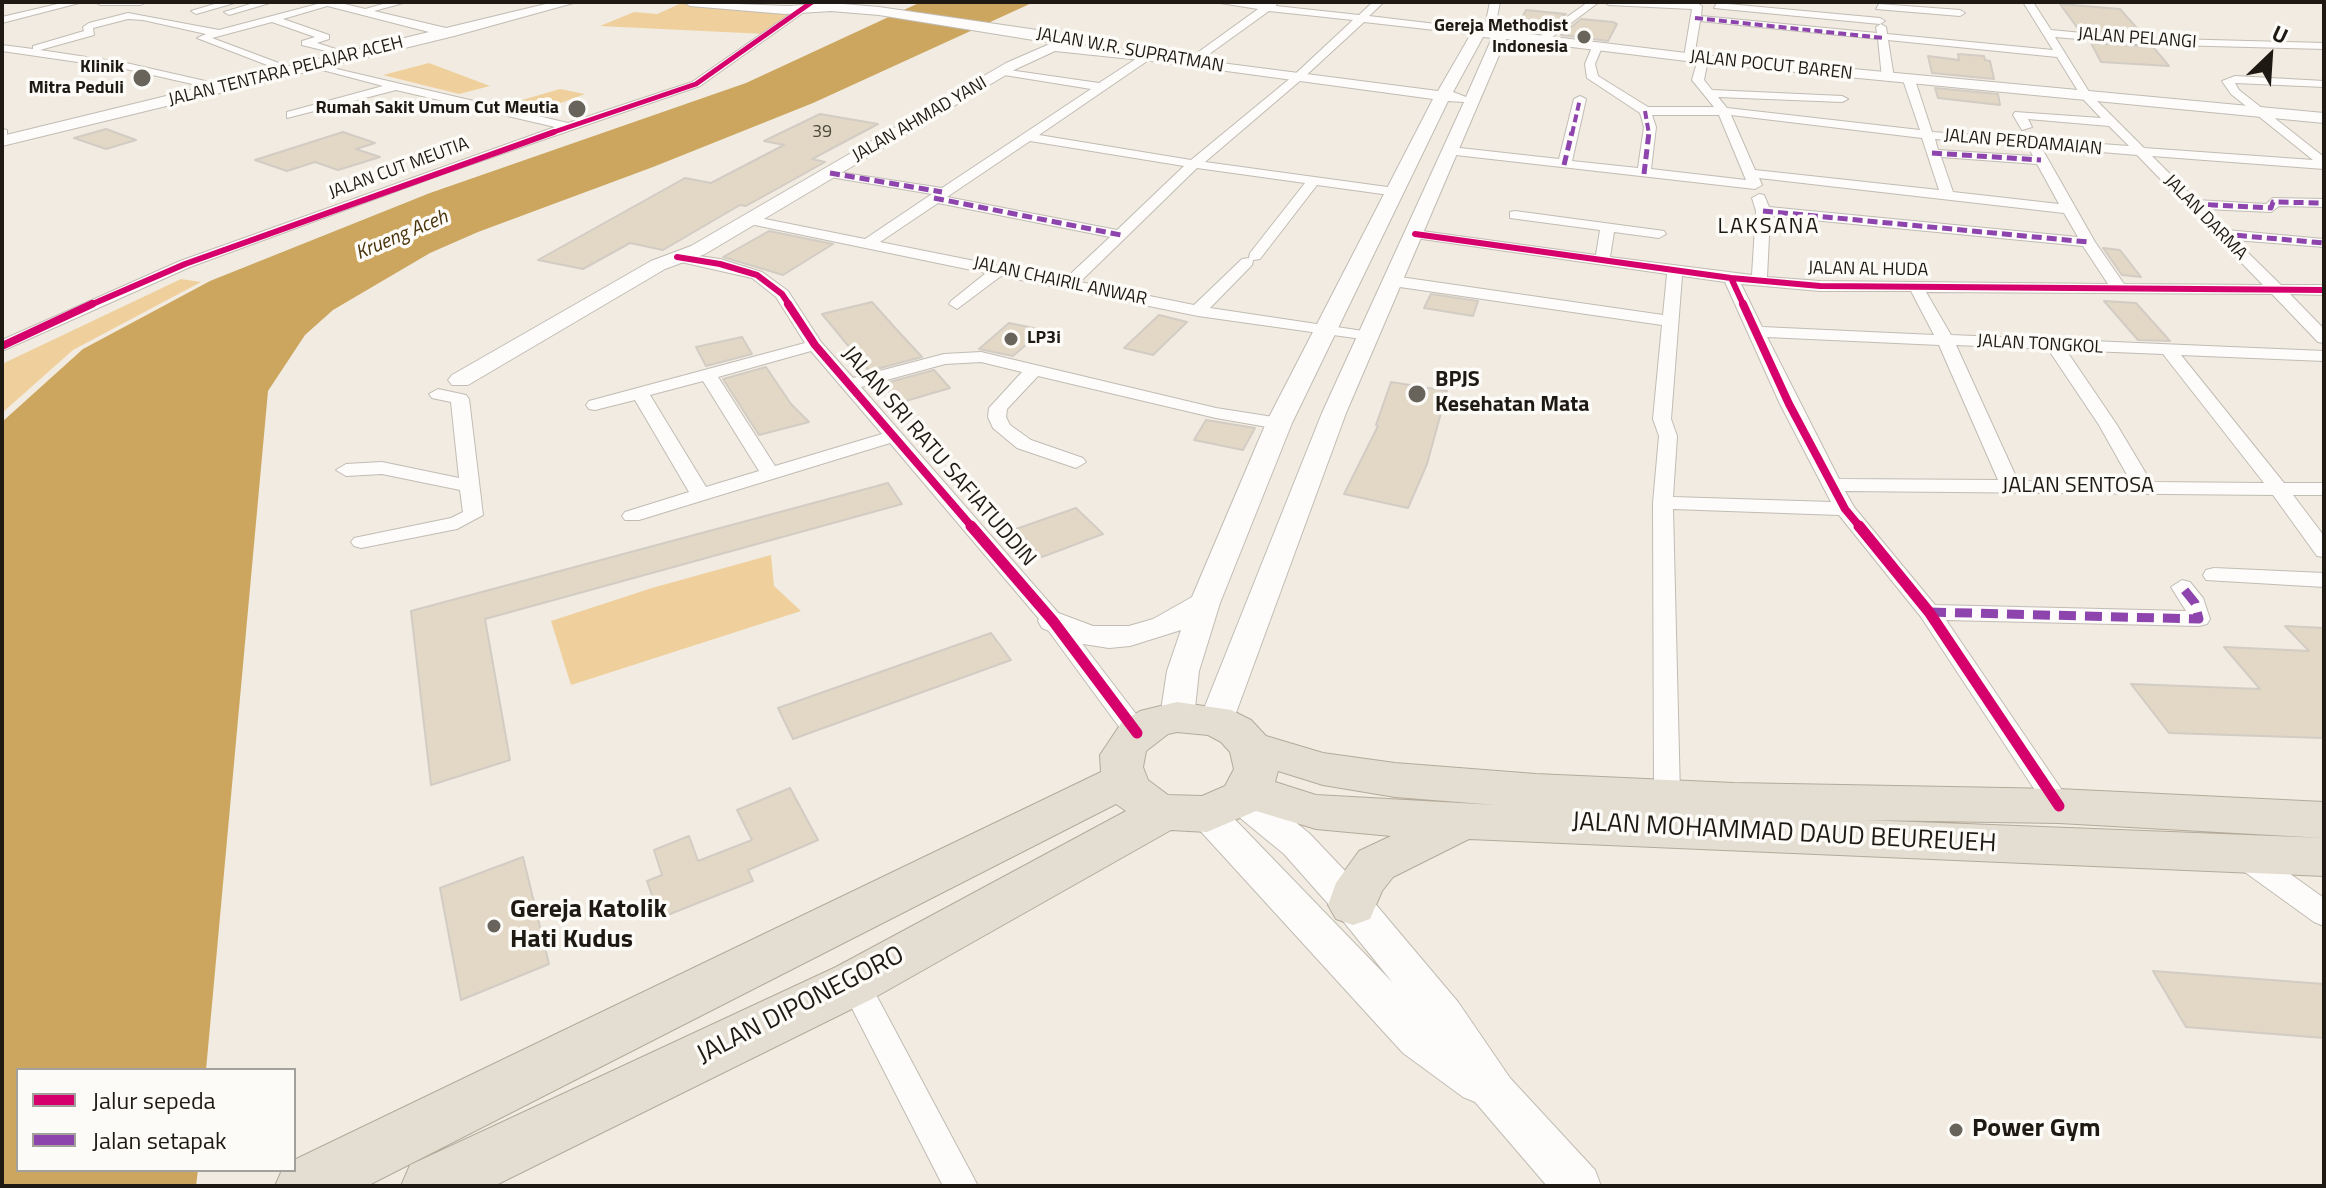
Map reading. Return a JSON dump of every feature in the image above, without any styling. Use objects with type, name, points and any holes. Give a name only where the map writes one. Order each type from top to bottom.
[{"type":"highway","name":"JALAN MOHAMMAD DAUD BEUREUEH","points":[[1196,768],[1323,769],[1395,780],[1536,791],[1734,800],[2059,806],[2324,820]]},
{"type":"highway","name":"JALAN MOHAMMAD DAUD BEUREUEH","points":[[1196,768],[1316,812],[1366,817],[2324,857]]},
{"type":"highway","name":"JALAN DIPONEGORO","points":[[431,1186],[854,983],[1196,768]]},
{"type":"highway","points":[[348,1174],[1196,768]]},
{"type":"highway","points":[[1353,905],[1360,883],[1376,864],[1468,820]]},
{"type":"main road","name":"JALAN TENTARA PELAJAR ACEH","points":[[2,133],[315,65],[553,2]]},
{"type":"main road","name":"JALAN TENTARA PELAJAR ACEH","points":[[2,141],[280,67],[570,2]]},
{"type":"main road","points":[[690,2],[875,12],[991,29],[1031,41],[1007,69]]},
{"type":"main road","points":[[322,3],[444,31]]},
{"type":"main road","points":[[800,8],[875,12]]},
{"type":"main road","name":"JALAN W.R. SUPRATMAN","points":[[991,29],[1037,34],[1059,42],[1190,63],[1474,100]]},
{"type":"main road","points":[[1490,32],[1443,96],[1279,423],[1205,603],[1183,671],[1196,768],[1418,1039],[1494,1093]]},
{"type":"main road","points":[[1196,768],[1316,457],[1474,100],[1490,32]]},
{"type":"main road","name":"JALAN POCUT BAREN","points":[[1490,32],[1597,47],[1888,78],[2324,118]]},
{"type":"main road","name":"JALAN AHMAD YANI","points":[[471,383],[1007,69],[1057,46],[1150,57]]},
{"type":"main road","points":[[1053,621],[1088,636],[1130,636],[1164,626],[1205,603]]},
{"type":"main road","points":[[1196,768],[1297,844],[1353,905],[1443,1015],[1494,1093],[1578,1186]]},
{"type":"street","points":[[2,20],[78,2]]},
{"type":"street","points":[[100,2],[141,2]]},
{"type":"street","points":[[196,11],[268,2]]},
{"type":"street","points":[[363,11],[402,2]]},
{"type":"street","name":"JALAN POCUT BAREN","points":[[1219,2],[1270,5],[1490,32]]},
{"type":"street","points":[[1069,284],[1194,164],[1297,78],[1379,2]]},
{"type":"street","points":[[1490,32],[1495,2]]},
{"type":"street","points":[[1543,39],[1594,2]]},
{"type":"street","points":[[1609,2],[1697,4],[1880,21]]},
{"type":"street","name":"JALAN DARMA","points":[[2028,2],[2087,97],[2324,338]]},
{"type":"street","points":[[280,67],[202,38],[322,3]]},
{"type":"street","points":[[1697,4],[1698,80],[1723,111],[1763,211],[1759,280]]},
{"type":"street","points":[[1888,78],[1879,4],[1960,13]]},
{"type":"street","points":[[1190,63],[1270,5]]},
{"type":"street","name":"JALAN CUT MEUTIA","points":[[2,346],[185,264],[438,171],[696,84],[800,8]]},
{"type":"street","points":[[24,51],[92,32],[88,27],[93,25],[136,16],[217,33]]},
{"type":"street","points":[[271,18],[325,37],[306,43],[338,53]]},
{"type":"street","points":[[1695,18],[2059,54]]},
{"type":"street","points":[[42,33],[62,41]]},
{"type":"street","name":"JALAN PELANGI","points":[[2046,33],[2135,41],[2324,46]]},
{"type":"street","points":[[1597,47],[1590,64],[1593,78],[1645,111],[1650,127],[1644,174]]},
{"type":"street","points":[[2,48],[176,75],[210,85]]},
{"type":"street","points":[[869,243],[1025,136],[1150,57]]},
{"type":"street","points":[[56,67],[85,59]]},
{"type":"street","points":[[315,65],[571,128]]},
{"type":"street","points":[[1007,69],[1100,87]]},
{"type":"street","points":[[1909,80],[1947,195]]},
{"type":"street","points":[[2324,84],[2229,80],[2235,92],[2324,164]]},
{"type":"street","points":[[291,115],[395,87]]},
{"type":"street","points":[[1707,93],[1842,99]]},
{"type":"street","points":[[1564,165],[1580,99]]},
{"type":"street","name":"JALAN PERDAMAIAN","points":[[1645,111],[1723,111],[1928,135],[2324,164]]},
{"type":"street","points":[[2026,127],[2019,115],[2113,123]]},
{"type":"street","points":[[1025,136],[1194,164],[1397,192]]},
{"type":"street","points":[[2032,143],[2088,242],[2118,287]]},
{"type":"street","points":[[1451,151],[1644,174],[1752,179],[1947,195],[2069,209]]},
{"type":"street","points":[[1932,153],[2041,160]]},
{"type":"street","points":[[830,173],[1121,235]]},
{"type":"street","points":[[1198,311],[1251,259],[1314,180]]},
{"type":"street","points":[[2193,204],[2271,208],[2272,202],[2324,203]]},
{"type":"street","points":[[1763,211],[2088,242]]},
{"type":"street","points":[[1515,215],[1659,234]]},
{"type":"street","name":"JALAN CHAIRIL ANWAR","points":[[750,220],[1198,311],[1370,337]]},
{"type":"street","points":[[1602,260],[1608,227]]},
{"type":"street","name":"JALAN AL HUDA","points":[[1415,234],[1731,278],[1820,286],[2324,290]]},
{"type":"street","points":[[2222,234],[2324,243]]},
{"type":"street","name":"JALAN SRI RATU SAFIATUDDIN","points":[[689,255],[769,282],[782,294],[815,345],[891,437],[1053,621],[1196,768]]},
{"type":"street","points":[[957,304],[999,270]]},
{"type":"street","points":[[1667,795],[1663,503],[1668,436],[1662,419],[1675,270]]},
{"type":"street","points":[[1731,278],[1789,404],[1845,509],[1929,612],[2059,806]]},
{"type":"street","points":[[1393,281],[1671,321]]},
{"type":"street","points":[[1916,287],[1946,341],[2011,487]]},
{"type":"street","name":"JALAN TONGKOL","points":[[1756,332],[2324,356]]},
{"type":"street","points":[[595,405],[815,345]]},
{"type":"street","points":[[2055,347],[2108,425],[2145,488]]},
{"type":"street","points":[[2168,350],[2279,489],[2324,551]]},
{"type":"street","points":[[849,385],[955,357],[981,357],[1216,413],[1279,423]]},
{"type":"street","points":[[1035,369],[998,408],[997,417],[1002,428],[1024,444],[1076,462]]},
{"type":"street","points":[[708,375],[770,473]]},
{"type":"street","points":[[640,393],[701,495]]},
{"type":"street","points":[[361,542],[467,520],[473,515],[460,399],[438,394]]},
{"type":"street","points":[[632,516],[891,437]]},
{"type":"street","points":[[346,470],[382,468],[471,486]]},
{"type":"street","name":"JALAN SENTOSA","points":[[1831,485],[2324,489]]},
{"type":"street","points":[[1663,503],[1845,509]]},
{"type":"street","points":[[2214,575],[2324,580]]},
{"type":"street","points":[[1929,612],[2199,619],[2195,603],[2182,587]]},
{"type":"street","points":[[2241,854],[2324,914]]},
{"type":"street","points":[[854,983],[961,1186]]},
{"type":"shaded area","points":[[684,2],[792,15],[765,34],[600,26],[634,12],[657,14]]},
{"type":"shaded area","points":[[429,63],[490,86],[459,94],[383,75]]},
{"type":"shaded area","points":[[560,89],[585,94],[536,112],[505,105]]},
{"type":"shaded area","points":[[181,279],[201,282],[73,350],[2,413],[2,364]]},
{"type":"shaded area","points":[[771,555],[774,586],[801,611],[571,685],[551,621],[652,588]]},
{"type":"water","name":"Krueng Aceh","points":[[921,2],[1034,2],[813,103],[430,253],[333,310],[305,335],[268,391],[206,1068],[16,1068],[16,1172],[198,1172],[196,1186],[2,1186],[2,422],[83,349],[210,281],[430,193],[746,83]]},
{"type":"building","points":[[2060,4],[2120,9],[2143,35],[2079,30]]},
{"type":"building","points":[[1526,10],[1566,14],[1541,32],[1516,29]]},
{"type":"building","points":[[1581,19],[1617,24],[1608,41],[1561,35]]},
{"type":"building","points":[[2091,43],[2153,47],[2169,66],[2101,62]]},
{"type":"building","points":[[1958,54],[1984,56],[1985,60],[1990,61],[1994,79],[1932,73],[1928,56],[1959,60]]},
{"type":"building","points":[[1935,88],[1998,94],[2000,105],[1938,98]]},
{"type":"building","points":[[820,114],[878,124],[812,159],[825,162],[746,206],[740,205],[663,250],[630,243],[583,269],[538,260],[685,178],[711,183],[784,145],[764,141]]},
{"type":"building","points":[[106,129],[136,140],[106,149],[74,138]]},
{"type":"building","points":[[343,132],[375,143],[356,149],[380,157],[338,170],[315,162],[287,171],[255,160]]},
{"type":"building","points":[[769,231],[833,244],[783,275],[723,257]]},
{"type":"building","points":[[2103,248],[2120,250],[2141,277],[2122,275]]},
{"type":"building","points":[[1431,294],[1478,301],[1473,316],[1424,308]]},
{"type":"building","points":[[2104,301],[2136,303],[2170,341],[2138,340]]},
{"type":"building","points":[[872,302],[922,357],[869,371],[822,314]]},
{"type":"building","points":[[1159,315],[1187,322],[1153,355],[1124,348]]},
{"type":"building","name":"LP3i","points":[[1009,323],[1043,330],[1013,356],[979,349]]},
{"type":"building","points":[[742,337],[752,354],[706,366],[696,347]]},
{"type":"building","points":[[766,367],[791,404],[809,422],[759,435],[723,379]]},
{"type":"building","points":[[934,370],[950,388],[899,403],[882,384]]},
{"type":"building","points":[[1391,382],[1447,391],[1427,464],[1408,508],[1344,494],[1378,426]]},
{"type":"building","points":[[1206,420],[1255,428],[1243,450],[1194,440]]},
{"type":"building","points":[[888,483],[902,504],[485,619],[510,760],[431,785],[411,611]]},
{"type":"building","points":[[1076,508],[1103,534],[1042,557],[1016,529]]},
{"type":"building","points":[[2285,626],[2324,628],[2324,738],[2169,733],[2131,684],[2260,689],[2224,647],[2309,651]]},
{"type":"building","points":[[991,633],[1011,660],[793,739],[778,708]]},
{"type":"building","points":[[790,788],[818,840],[748,870],[753,881],[660,918],[647,881],[662,875],[654,850],[689,836],[698,861],[752,840],[737,810]]},
{"type":"building","name":"Gereja Katolik Hati Kudus","points":[[523,857],[549,964],[461,1000],[440,888]]},
{"type":"building","points":[[2153,971],[2324,984],[2324,1038],[2186,1027]]},
{"type":"marked path","points":[[1695,18],[1884,38]]},
{"type":"marked path","points":[[1564,165],[1580,99]]},
{"type":"marked path","points":[[1644,174],[1650,127],[1645,111]]},
{"type":"marked path","points":[[1932,153],[2041,160]]},
{"type":"marked path","points":[[830,173],[942,192]]},
{"type":"marked path","points":[[934,198],[1121,235]]},
{"type":"marked path","points":[[2193,204],[2271,208],[2273,202],[2324,203]]},
{"type":"marked path","points":[[1763,211],[2088,242]]},
{"type":"marked path","points":[[2222,234],[2324,243]]},
{"type":"marked path","points":[[1929,612],[2199,619],[2195,603],[2182,587]]},
{"type":"cycle path","points":[[2,346],[185,264],[438,171],[696,84],[812,2]]},
{"type":"cycle path","points":[[1415,234],[1731,278],[1820,286],[2324,290]]},
{"type":"cycle path","points":[[677,257],[720,264],[757,275],[782,294],[815,345],[1053,621],[1137,733]]},
{"type":"cycle path","points":[[1731,278],[1789,404],[1845,509],[1929,612],[2059,806]]},
{"type":"place","name":"Gereja Methodist Indonesia","points":[[1584,37]]},
{"type":"place","name":"Klinik Mitra Peduli","points":[[142,78]]},
{"type":"place","name":"Rumah Sakit Umum Cut Meutia","points":[[577,109]]},
{"type":"place","name":"LP3i","points":[[1011,339]]},
{"type":"place","name":"BPJS Kesehatan Mata","points":[[1417,394]]},
{"type":"place","name":"Gereja Katolik Hati Kudus","points":[[494,926]]},
{"type":"place","name":"Power Gym","points":[[1956,1130]]},
{"type":"district","name":"LAKSANA","points":[[1769,228]]}]
